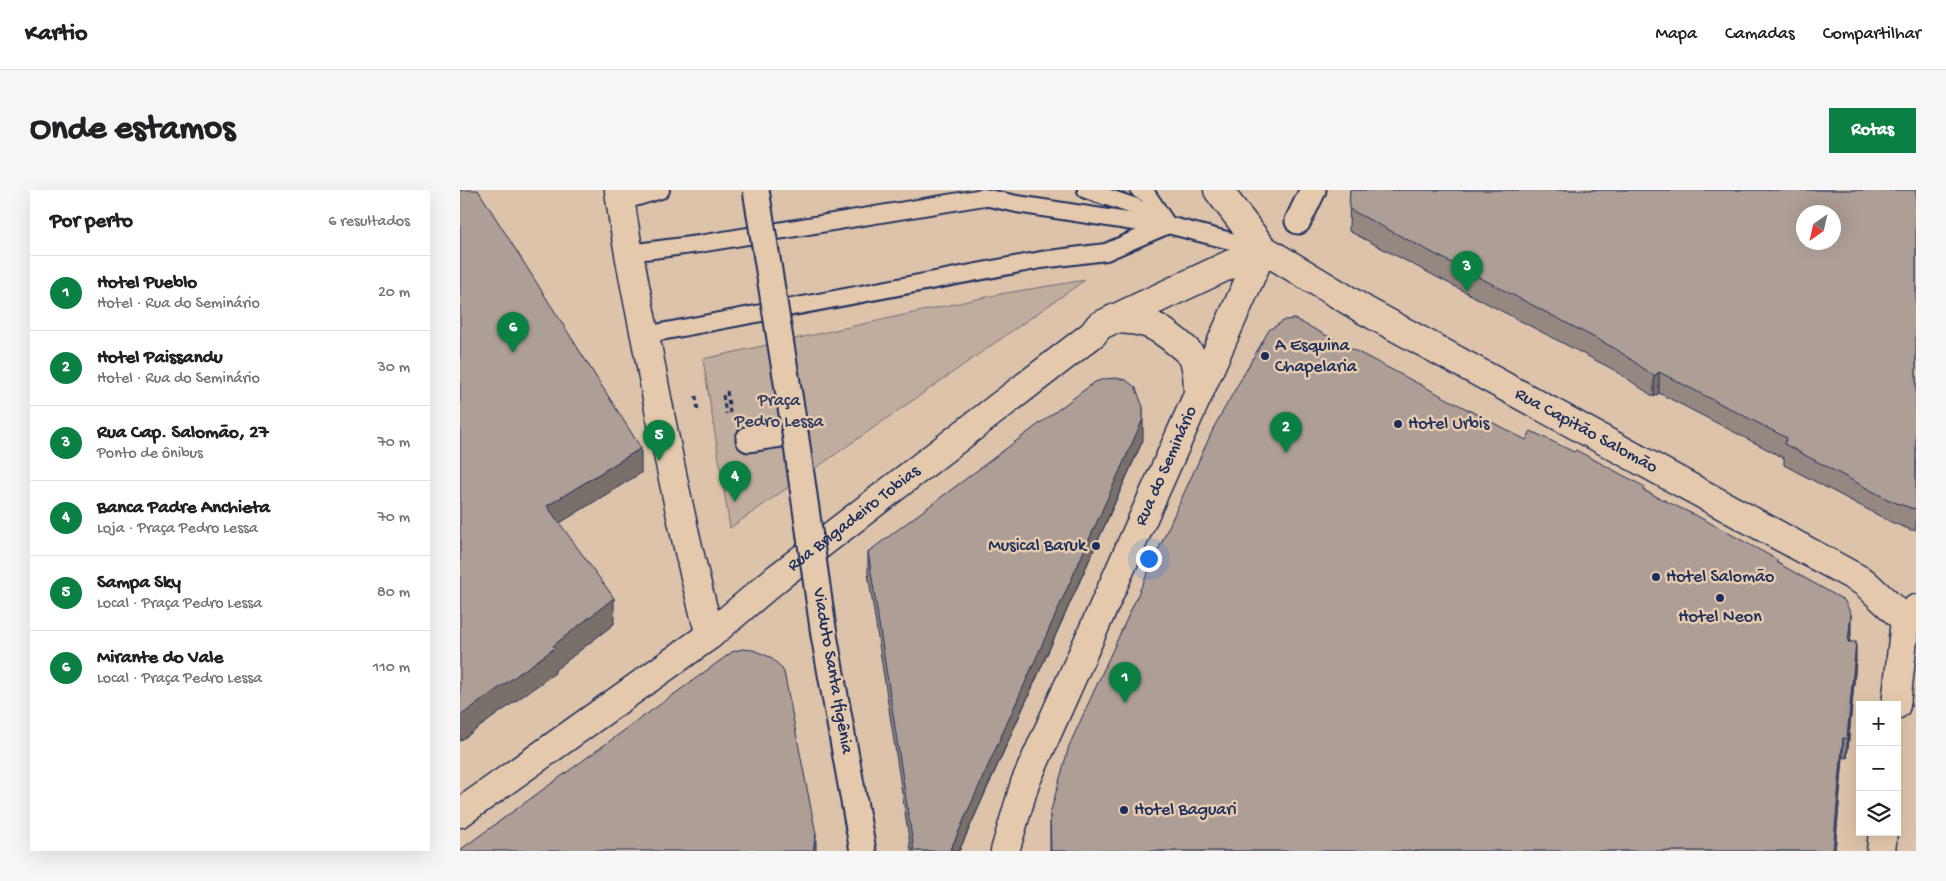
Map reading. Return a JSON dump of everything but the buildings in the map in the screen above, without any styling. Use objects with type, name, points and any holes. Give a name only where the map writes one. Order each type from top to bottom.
[{"type":"street","name":"Viaduto Santa Ifigênia","points":[[756,190],[795,432],[824,635],[863,851]]},
{"type":"street","points":[[1218,190],[1263,249]]},
{"type":"street","points":[[1298,221],[1312,190]]},
{"type":"street","points":[[620,196],[629,253],[674,488],[693,574],[710,635]]},
{"type":"street","name":"Rua Brigadeiro Tobias","points":[[460,813],[710,635],[778,578],[1093,334],[1099,326],[1263,249]]},
{"type":"street","name":"Rua do Seminário","points":[[1005,851],[1025,783],[1263,249]]},
{"type":"street","name":"Rua Capitão Salomão","points":[[1263,249],[1366,311],[1864,582],[1910,614]]},
{"type":"street","points":[[1114,319],[1131,319],[1151,323],[1183,347],[1193,358],[1198,374],[1198,394]]},
{"type":"street","points":[[749,438],[795,432]]},
{"type":"street","points":[[1897,701],[1910,614]]},
{"type":"street","points":[[1881,851],[1883,836]]},
{"type":"lane","points":[[620,196],[661,190]]},
{"type":"lane","points":[[1086,190],[1136,207],[1168,225]]},
{"type":"lane","points":[[1139,190],[1148,194],[1168,225]]},
{"type":"lane","points":[[629,253],[699,244],[984,197],[1134,222],[1168,225],[1263,249]]},
{"type":"lane","points":[[645,335],[1031,262],[1106,252],[1168,225]]},
{"type":"green space","name":"Praça Pedro Lessa","points":[[1085,280],[730,528],[703,359],[1000,294]]},
{"type":"place","name":"Rua Cap. Salomão, 27","points":[[1467,292]]},
{"type":"place","name":"Mirante do Vale","points":[[513,353]]},
{"type":"place","name":"A Esquina Chapelaria","points":[[1265,356]]},
{"type":"place","name":"Hotel Urbis","points":[[1398,424]]},
{"type":"place","name":"Hotel Paissandu","points":[[1286,453]]},
{"type":"place","name":"Sampa Sky","points":[[659,461]]},
{"type":"place","name":"Banca Padre Anchieta","points":[[735,502]]},
{"type":"place","name":"Musical Baruk","points":[[1096,546]]},
{"type":"place","name":"Hotel Salomão","points":[[1656,577]]},
{"type":"place","name":"Hotel Neon","points":[[1720,598]]},
{"type":"place","name":"Hotel Pueblo","points":[[1125,703]]},
{"type":"place","name":"Hotel Baguari","points":[[1124,810]]}]
